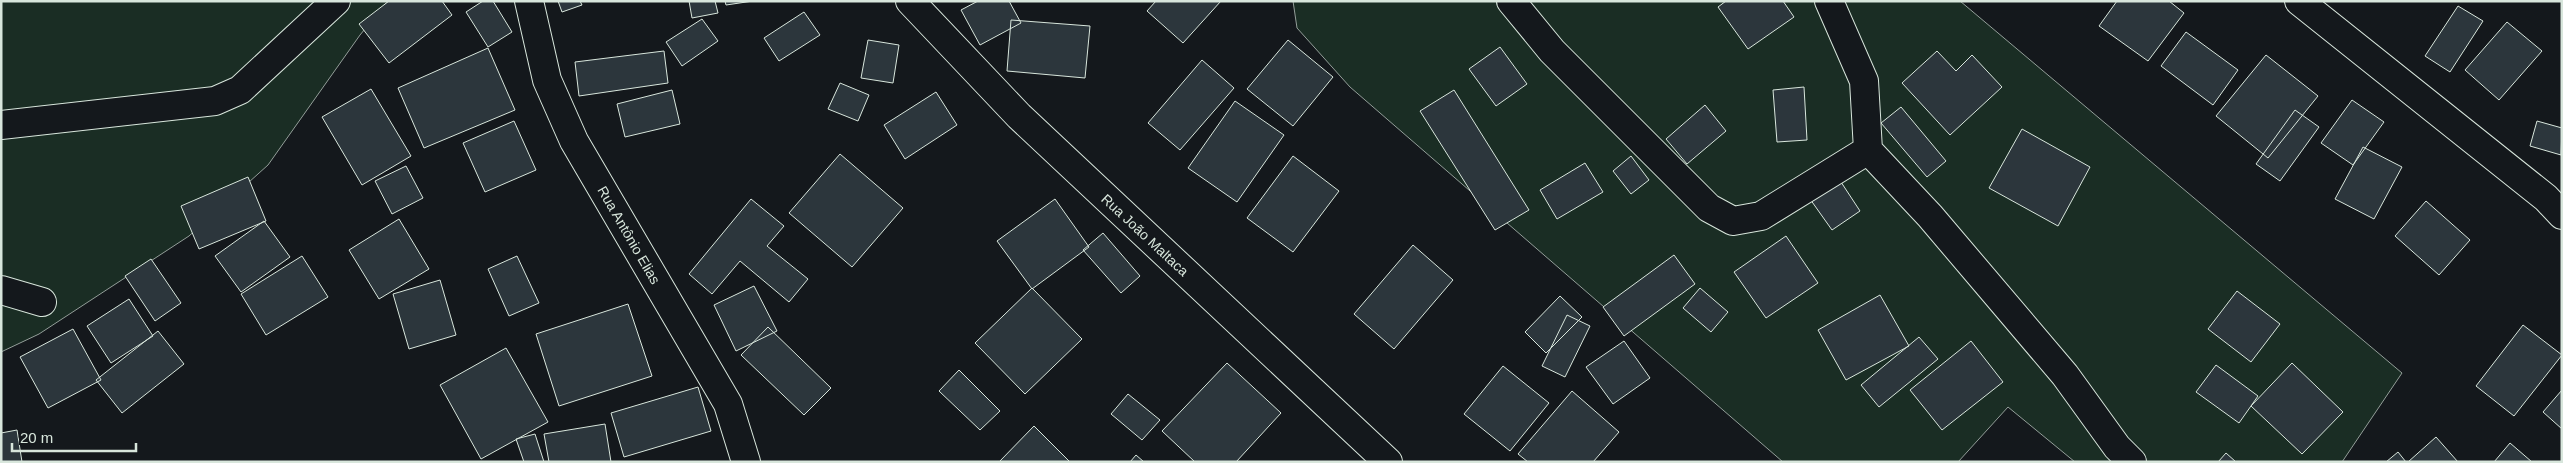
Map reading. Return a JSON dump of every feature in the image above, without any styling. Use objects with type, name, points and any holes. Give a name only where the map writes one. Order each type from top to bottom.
[{"type":"street","points":[[1,125],[215,101],[240,90],[336,1]]},
{"type":"street","name":"Rua Antônio Elias","points":[[529,1],[547,80],[574,142],[728,404],[746,462]]},
{"type":"street","name":"Rua João Maltaca","points":[[910,1],[1019,116],[1388,462]]},
{"type":"street","points":[[1511,1],[1552,51],[1709,208],[1732,220],[1761,216],[1868,150]]},
{"type":"street","points":[[1830,1],[1864,81],[1868,150],[1930,216],[2065,375],[2117,447],[2132,462]]},
{"type":"street","points":[[2299,1],[2546,198],[2562,215]]},
{"type":"street","points":[[1,290],[42,302]]},
{"type":"green space","points":[[1,1],[388,1],[360,35],[268,165],[189,236],[39,334],[1,352]]},
{"type":"green space","points":[[1293,1],[1960,1],[2402,373],[2342,462],[2075,462],[2008,407],[1958,462],[1783,462],[1350,87],[1297,28]]},
{"type":"building","points":[[389,1],[442,1],[452,15],[389,63],[359,24]]},
{"type":"building","points":[[483,1],[493,1],[512,32],[488,47],[466,12]]},
{"type":"building","points":[[558,1],[580,1],[582,5],[562,12]]},
{"type":"building","points":[[689,1],[715,1],[718,13],[692,18]]},
{"type":"building","points":[[725,1],[753,1],[726,5]]},
{"type":"building","points":[[978,1],[1009,1],[1021,23],[980,45],[961,10]]},
{"type":"building","points":[[1156,1],[1221,1],[1183,43],[1147,11]]},
{"type":"building","points":[[1726,1],[1783,1],[1794,17],[1748,49],[1718,7]]},
{"type":"building","points":[[2117,1],[2169,1],[2184,13],[2148,61],[2099,26]]},
{"type":"building","points":[[2458,6],[2483,21],[2450,72],[2425,56]]},
{"type":"building","points":[[804,12],[820,35],[779,61],[764,38]]},
{"type":"building","points":[[702,19],[718,41],[682,66],[666,42]]},
{"type":"building","points":[[1011,20],[1090,26],[1085,78],[1007,71]]},
{"type":"building","points":[[2507,22],[2542,51],[2499,100],[2465,70]]},
{"type":"building","points":[[2186,32],[2238,70],[2213,105],[2161,66]]},
{"type":"building","points":[[868,40],[899,45],[893,83],[861,78]]},
{"type":"building","points":[[1288,40],[1333,77],[1293,126],[1247,89]]},
{"type":"building","points":[[1500,47],[1527,84],[1496,106],[1469,69]]},
{"type":"building","points":[[488,48],[515,110],[424,148],[398,88]]},
{"type":"building","points":[[664,51],[668,83],[579,96],[575,62]]},
{"type":"building","points":[[1937,51],[1956,71],[1972,55],[2002,87],[1950,135],[1902,83]]},
{"type":"building","points":[[2266,55],[2318,96],[2268,158],[2216,116]]},
{"type":"building","points":[[1202,60],[1234,88],[1180,150],[1148,123]]},
{"type":"building","points":[[840,83],[869,95],[858,121],[828,109]]},
{"type":"building","points":[[1804,87],[1807,140],[1777,142],[1773,90]]},
{"type":"building","points":[[371,89],[411,156],[362,185],[322,117]]},
{"type":"building","points":[[672,90],[680,124],[625,137],[617,104]]},
{"type":"building","points":[[1454,90],[1529,210],[1495,230],[1420,111]]},
{"type":"building","points":[[936,92],[957,125],[905,159],[884,125]]},
{"type":"building","points":[[2352,100],[2384,122],[2353,165],[2321,143]]},
{"type":"building","points":[[1235,101],[1284,135],[1237,202],[1188,168]]},
{"type":"building","points":[[1705,105],[1726,131],[1687,164],[1666,139]]},
{"type":"building","points":[[1901,107],[1946,161],[1927,177],[1881,123]]},
{"type":"building","points":[[2295,110],[2319,127],[2280,181],[2256,164]]},
{"type":"building","points":[[514,121],[536,170],[485,192],[463,143]]},
{"type":"building","points":[[2537,121],[2562,128],[2561,155],[2530,146]]},
{"type":"building","points":[[2022,129],[2090,167],[2058,226],[1989,188]]},
{"type":"building","points":[[2363,147],[2402,167],[2374,219],[2335,199]]},
{"type":"building","points":[[840,154],[903,208],[852,267],[789,213]]},
{"type":"building","points":[[1293,156],[1339,191],[1293,252],[1247,218]]},
{"type":"building","points":[[1631,156],[1649,180],[1631,194],[1613,171]]},
{"type":"building","points":[[1585,163],[1603,192],[1557,219],[1540,190]]},
{"type":"building","points":[[406,166],[423,198],[392,214],[375,181]]},
{"type":"building","points":[[248,177],[266,221],[199,249],[181,206]]},
{"type":"building","points":[[1839,179],[1860,211],[1832,230],[1810,199]]},
{"type":"building","points":[[751,199],[784,226],[767,246],[808,279],[789,302],[740,261],[712,294],[689,274]]},
{"type":"building","points":[[1055,199],[1089,247],[1032,289],[997,241]]},
{"type":"building","points":[[2426,201],[2470,240],[2439,275],[2395,236]]},
{"type":"building","points":[[399,219],[429,269],[379,299],[349,250]]},
{"type":"building","points":[[264,221],[290,257],[241,292],[215,256]]},
{"type":"building","points":[[1103,233],[1140,276],[1121,293],[1083,250]]},
{"type":"building","points":[[1786,236],[1818,283],[1766,318],[1734,272]]},
{"type":"building","points":[[1413,245],[1453,280],[1394,349],[1354,314]]},
{"type":"building","points":[[1674,255],[1695,284],[1624,336],[1603,307]]},
{"type":"building","points":[[302,256],[328,297],[266,335],[241,294]]},
{"type":"building","points":[[517,256],[539,303],[509,316],[488,269]]},
{"type":"building","points":[[151,259],[181,303],[155,321],[125,276]]},
{"type":"building","points":[[440,280],[456,335],[409,349],[393,294]]},
{"type":"building","points":[[754,286],[777,331],[736,351],[714,305]]},
{"type":"building","points":[[1032,288],[1082,339],[1025,394],[975,343]]},
{"type":"building","points":[[1700,288],[1728,312],[1711,332],[1683,308]]},
{"type":"building","points":[[2237,291],[2280,324],[2251,362],[2208,329]]},
{"type":"building","points":[[1880,295],[1909,346],[1846,380],[1818,330]]},
{"type":"building","points":[[1560,296],[1582,317],[1546,353],[1525,332]]},
{"type":"building","points":[[129,299],[153,336],[111,363],[87,326]]},
{"type":"building","points":[[628,304],[652,376],[559,406],[536,334]]},
{"type":"building","points":[[1567,315],[1590,326],[1565,377],[1542,366]]},
{"type":"building","points":[[2523,325],[2562,355],[2514,416],[2476,386]]},
{"type":"building","points":[[768,327],[831,388],[804,415],[741,355]]},
{"type":"building","points":[[73,329],[101,380],[48,408],[20,357]]},
{"type":"building","points":[[158,331],[184,364],[122,413],[96,380]]},
{"type":"building","points":[[1919,337],[1938,359],[1879,407],[1861,385]]},
{"type":"building","points":[[1624,341],[1650,378],[1613,404],[1586,367]]},
{"type":"building","points":[[1971,341],[2003,382],[1942,430],[1910,390]]},
{"type":"building","points":[[506,348],[548,422],[481,459],[440,385]]},
{"type":"building","points":[[1227,363],[1281,413],[1236,462],[1195,462],[1162,431]]},
{"type":"building","points":[[2292,363],[2343,412],[2302,454],[2251,406]]},
{"type":"building","points":[[2216,365],[2258,396],[2239,423],[2196,392]]},
{"type":"building","points":[[1503,366],[1549,403],[1510,451],[1464,414]]},
{"type":"building","points":[[959,370],[1000,411],[980,430],[939,391]]},
{"type":"building","points":[[698,387],[711,431],[624,457],[611,413]]},
{"type":"building","points":[[2562,390],[2562,429],[2543,412]]},
{"type":"building","points":[[1572,391],[1619,432],[1593,462],[1528,462],[1518,454]]},
{"type":"building","points":[[1128,394],[1160,420],[1142,440],[1111,414]]},
{"type":"building","points":[[605,424],[611,462],[549,462],[544,434]]},
{"type":"building","points":[[1034,426],[1070,462],[999,462]]},
{"type":"building","points":[[17,430],[22,462],[1,462],[1,433]]},
{"type":"building","points":[[535,434],[544,462],[524,462],[516,439]]},
{"type":"building","points":[[2436,437],[2458,462],[2408,462]]},
{"type":"building","points":[[2510,443],[2532,462],[2494,462]]},
{"type":"building","points":[[2398,452],[2406,462],[2386,462]]},
{"type":"building","points":[[2226,453],[2236,462],[2218,462]]},
{"type":"building","points":[[1136,455],[1144,462],[1130,462]]}]
